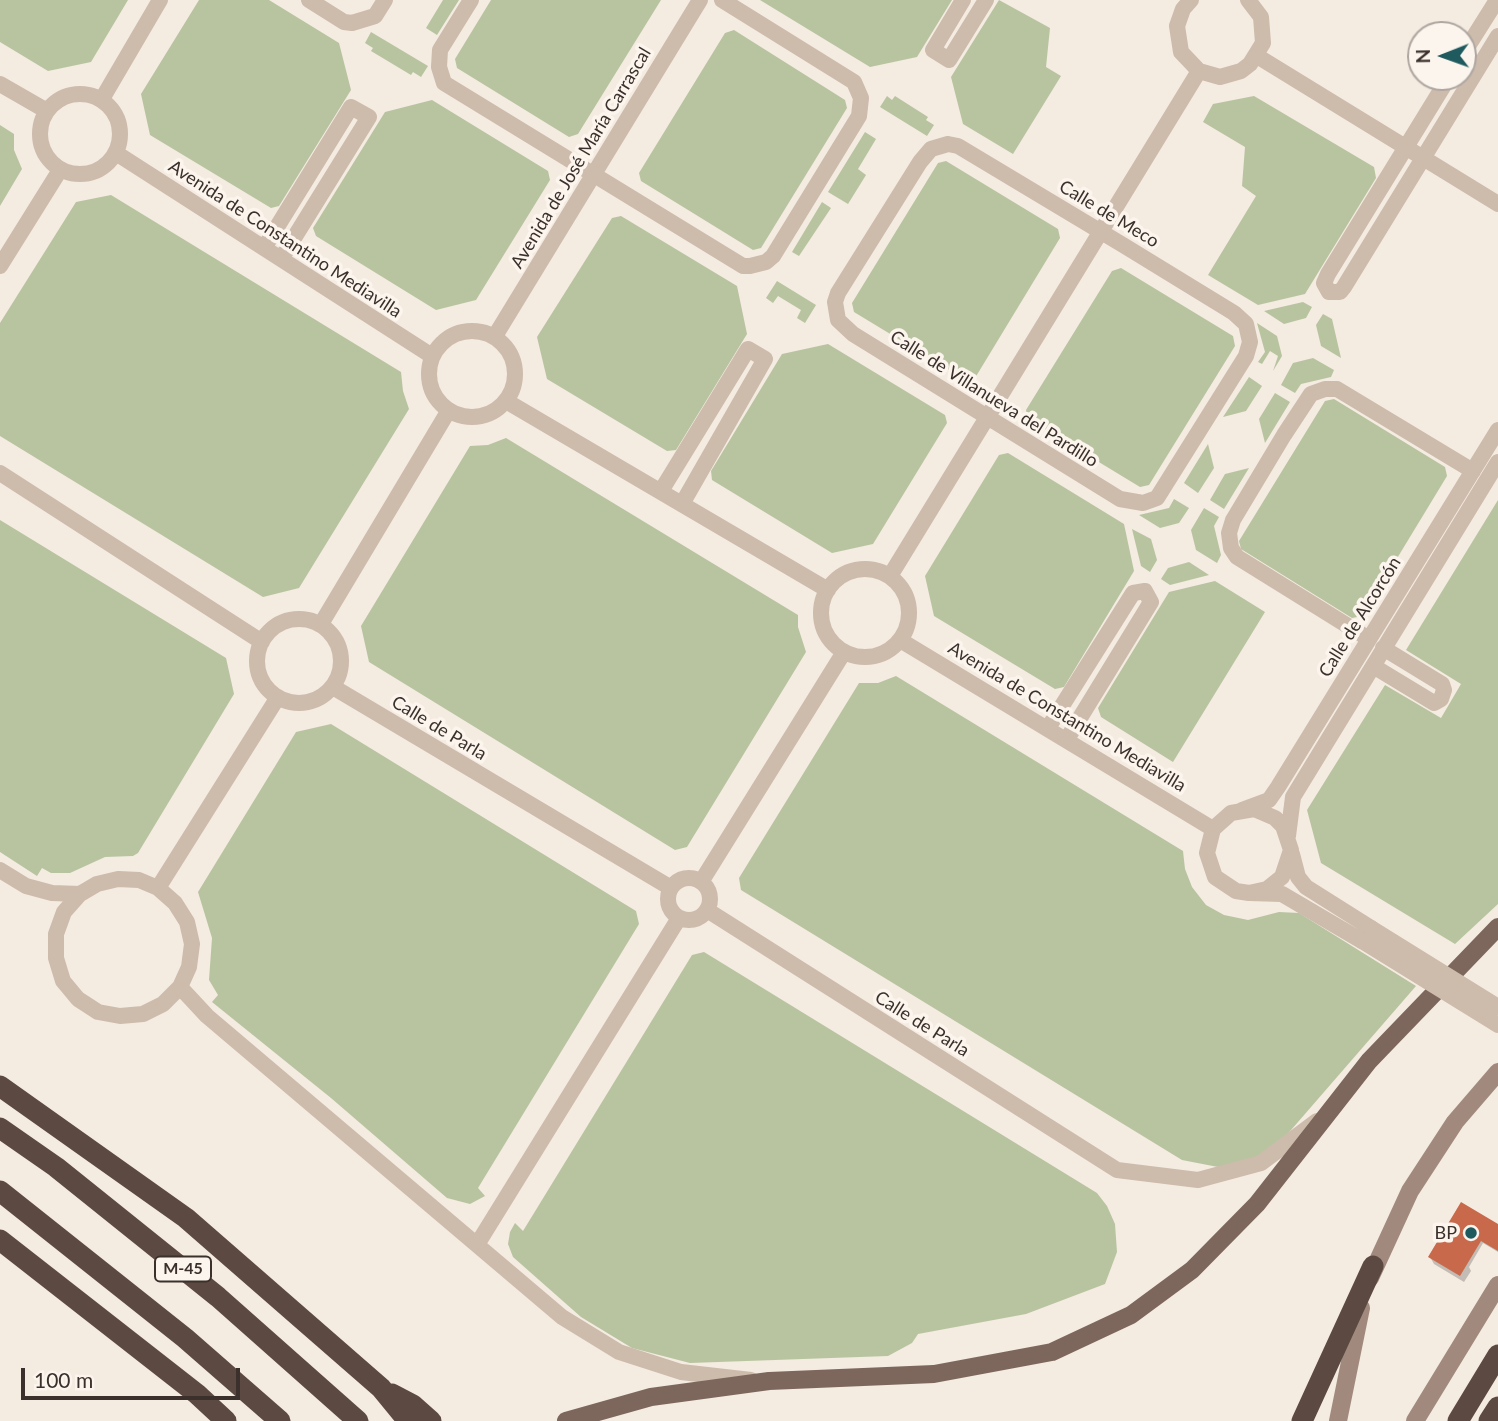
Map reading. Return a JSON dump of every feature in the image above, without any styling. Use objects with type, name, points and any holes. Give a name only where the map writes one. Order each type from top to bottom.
[{"type":"highway","points":[[0,1086],[186,1218],[381,1388],[408,1421]]},
{"type":"highway","name":"M-45","points":[[0,1128],[56,1167],[218,1297],[358,1421]]},
{"type":"highway","name":"M-45","points":[[0,1191],[185,1338],[280,1421]]},
{"type":"highway","points":[[0,1240],[197,1394],[226,1421]]},
{"type":"highway","points":[[1302,1421],[1373,1266]]},
{"type":"highway","points":[[1458,1421],[1498,1355]]},
{"type":"highway","points":[[381,1388],[413,1405],[431,1421]]},
{"type":"highway","points":[[1489,1421],[1498,1407]]},
{"type":"main road","points":[[566,1421],[651,1398],[769,1381],[934,1374],[1052,1352],[1131,1315],[1192,1270],[1257,1204],[1369,1061],[1498,927]]},
{"type":"main road","points":[[1338,1421],[1352,1342],[1373,1266],[1410,1191],[1455,1122],[1498,1072]]},
{"type":"main road","points":[[1415,1421],[1498,1285]]},
{"type":"street","points":[[102,99],[160,0]]},
{"type":"street","points":[[309,0],[344,22],[360,23],[375,16],[385,0]]},
{"type":"street","points":[[471,0],[440,50],[439,67],[444,83],[743,266],[756,265],[773,256],[859,116],[861,98],[854,82],[722,0]]},
{"type":"street","name":"Avenida de José María Carrascal","points":[[495,336],[701,0]]},
{"type":"street","points":[[963,0],[933,50],[949,60],[986,0]]},
{"type":"street","points":[[1181,3],[1177,26],[1178,43],[1185,60],[1209,75],[1231,75],[1241,71],[1257,56],[1264,30],[1261,17],[1248,0]]},
{"type":"street","points":[[1477,32],[1497,0]]},
{"type":"street","points":[[1440,91],[1324,283],[1329,292],[1340,292],[1344,287],[1498,36]]},
{"type":"street","points":[[1257,56],[1498,204]]},
{"type":"street","points":[[890,576],[1199,71]]},
{"type":"street","points":[[0,84],[47,111]]},
{"type":"street","points":[[90,93],[102,99],[114,112],[118,126],[120,143],[116,153],[100,168],[85,174],[60,170],[45,152],[41,137],[47,111],[61,99],[75,94],[90,93]]},
{"type":"street","points":[[264,248],[351,107],[369,117],[281,259]]},
{"type":"street","name":"Calle de Meco","points":[[836,312],[838,293],[925,154],[939,146],[958,146],[1234,313],[1246,324],[1249,333],[1246,356],[1168,485],[1157,498],[1143,503]]},
{"type":"street","name":"Avenida de Constantino Mediavilla","points":[[116,153],[432,356]]},
{"type":"street","points":[[0,266],[60,170]]},
{"type":"street","name":"Calle de Villanueva del Pardillo","points":[[836,312],[844,328],[985,418],[1120,499],[1143,503]]},
{"type":"street","points":[[483,331],[495,336],[513,359],[513,388],[506,401],[486,415],[473,417],[449,410],[433,392],[429,380],[432,356],[439,346],[459,332],[483,331]]},
{"type":"street","points":[[661,491],[748,349],[765,359],[682,504]]},
{"type":"street","points":[[1369,639],[1237,557],[1229,541],[1233,520],[1311,394],[1325,389],[1337,389],[1486,480]]},
{"type":"street","points":[[506,401],[828,590]]},
{"type":"street","points":[[321,624],[449,410]]},
{"type":"street","name":"Calle de Alcorcón","points":[[1289,843],[1293,797],[1486,480],[1498,430]]},
{"type":"street","name":"Calle de Alcorcón","points":[[1242,810],[1269,800],[1369,639],[1498,463]]},
{"type":"street","points":[[0,473],[262,642]]},
{"type":"street","points":[[861,569],[890,576],[908,601],[908,622],[900,640],[888,651],[874,657],[858,657],[844,652],[824,629],[821,609],[828,590],[842,575],[861,569]]},
{"type":"street","points":[[1048,728],[1133,593],[1144,592],[1151,601],[1067,739]]},
{"type":"street","points":[[294,618],[321,624],[339,646],[340,674],[333,687],[313,701],[301,703],[278,697],[268,689],[258,667],[262,642],[275,626],[294,618]]},
{"type":"street","name":"Avenida de Constantino Mediavilla","points":[[900,640],[1213,829]]},
{"type":"street","points":[[1373,666],[1434,703],[1441,699],[1444,691],[1442,684],[1384,649]]},
{"type":"street","points":[[702,882],[844,652]]},
{"type":"street","name":"Calle de Parla","points":[[333,687],[671,888]]},
{"type":"street","points":[[158,888],[278,697]]},
{"type":"street","points":[[1498,1007],[1366,934],[1283,894],[1248,893],[1225,886],[1216,877],[1207,853],[1213,829],[1231,813],[1242,810],[1254,809],[1275,818],[1289,843],[1298,877],[1306,887],[1366,934],[1498,1025]]},
{"type":"street","points":[[1248,893],[1267,889],[1282,877],[1289,843]]},
{"type":"street","points":[[0,870],[26,886],[52,893],[80,894]]},
{"type":"street","points":[[118,879],[139,880],[158,888],[175,903],[187,922],[192,944],[189,967],[180,987],[163,1004],[143,1014],[120,1016],[98,1012],[78,999],[63,981],[55,958],[56,934],[64,912],[80,894],[97,884],[118,879]]},
{"type":"street","points":[[682,879],[702,882],[709,893],[707,910],[692,920],[679,918],[669,907],[671,888],[682,879]]},
{"type":"street","name":"Calle de Parla","points":[[707,910],[1117,1170],[1198,1180],[1261,1163],[1322,1118]]},
{"type":"street","points":[[478,1243],[679,918]]},
{"type":"street","points":[[180,987],[207,1016],[478,1243],[562,1317],[619,1352],[681,1372],[769,1381]]},
{"type":"green space","points":[[0,0],[128,0],[91,62],[48,71],[0,42]]},
{"type":"green space","points":[[199,0],[269,0],[339,43],[351,90],[279,206],[271,208],[150,135],[141,94]]},
{"type":"green space","points":[[443,0],[459,0],[437,35],[426,28]]},
{"type":"green space","points":[[491,0],[661,0],[578,134],[569,137],[457,68],[455,59]]},
{"type":"green space","points":[[760,0],[952,0],[917,57],[870,67]]},
{"type":"green space","points":[[999,0],[1050,28],[1046,67],[1061,76],[1013,154],[963,124],[951,77]]},
{"type":"green space","points":[[734,30],[845,100],[847,108],[761,248],[753,250],[641,181],[639,173],[725,33]]},
{"type":"green space","points":[[371,32],[428,66],[421,77],[413,72],[411,75],[371,51],[373,48],[365,43]]},
{"type":"green space","points":[[887,96],[892,100],[895,96],[928,117],[926,120],[934,125],[927,136],[880,107]]},
{"type":"green space","points":[[1254,96],[1374,167],[1376,178],[1305,294],[1258,305],[1208,275],[1256,196],[1242,186],[1245,147],[1203,122],[1213,104]]},
{"type":"green space","points":[[432,100],[548,171],[550,180],[476,300],[436,310],[316,236],[313,228],[385,112]]},
{"type":"green space","points":[[0,125],[14,134],[14,150],[22,169],[0,206]]},
{"type":"green space","points":[[865,132],[876,139],[858,169],[866,175],[848,204],[828,192]]},
{"type":"green space","points":[[946,161],[1058,229],[1060,238],[975,378],[966,380],[854,312],[852,303],[938,163]]},
{"type":"green space","points":[[111,195],[401,372],[409,409],[299,588],[263,597],[0,436],[0,323],[76,202]]},
{"type":"green space","points":[[822,202],[831,208],[799,256],[792,252]]},
{"type":"green space","points":[[621,216],[737,286],[747,334],[676,450],[667,451],[547,379],[537,337],[612,218]]},
{"type":"green space","points":[[1121,268],[1233,336],[1235,346],[1149,485],[1140,487],[1028,419],[1026,410],[1112,271]]},
{"type":"green space","points":[[777,281],[816,305],[805,323],[797,318],[801,310],[778,296],[773,303],[766,298]]},
{"type":"green space","points":[[1303,302],[1312,307],[1306,318],[1284,324],[1264,311]]},
{"type":"green space","points":[[1323,314],[1332,319],[1341,358],[1321,346],[1316,325]]},
{"type":"green space","points":[[1257,323],[1277,336],[1282,356],[1273,371],[1278,356],[1270,351],[1262,364],[1258,362],[1265,352]]},
{"type":"green space","points":[[828,344],[945,415],[947,423],[873,544],[832,553],[712,480],[711,471],[782,354]]},
{"type":"green space","points":[[1313,358],[1334,370],[1331,377],[1301,384],[1295,393],[1281,385],[1293,363]]},
{"type":"green space","points":[[1249,377],[1262,386],[1246,411],[1223,417]]},
{"type":"green space","points":[[1275,393],[1290,402],[1265,443],[1259,419]]},
{"type":"green space","points":[[1334,399],[1445,467],[1447,476],[1362,616],[1352,618],[1241,549],[1239,541],[1325,401]]},
{"type":"green space","points":[[506,438],[798,615],[798,627],[806,652],[687,847],[675,850],[369,662],[361,626],[470,446],[488,445]]},
{"type":"green space","points":[[1208,444],[1214,468],[1198,493],[1184,483]]},
{"type":"green space","points":[[1008,453],[1124,524],[1134,571],[1064,687],[1055,689],[934,616],[925,576],[999,455]]},
{"type":"green space","points":[[1249,468],[1224,509],[1210,500],[1225,474]]},
{"type":"green space","points":[[1174,499],[1189,508],[1179,523],[1160,528],[1139,515],[1169,508]]},
{"type":"green space","points":[[1498,500],[1498,904],[1455,944],[1321,863],[1307,810],[1385,685],[1441,718],[1461,684],[1406,650]]},
{"type":"green space","points":[[1204,508],[1219,517],[1214,526],[1221,555],[1217,563],[1196,550],[1191,530]]},
{"type":"green space","points":[[0,520],[226,658],[234,694],[138,853],[133,856],[105,857],[70,873],[51,873],[42,868],[37,876],[0,852]]},
{"type":"green space","points":[[1132,529],[1151,539],[1157,560],[1150,572],[1141,566]]},
{"type":"green space","points":[[1189,562],[1209,575],[1170,585],[1161,579],[1168,568]]},
{"type":"green space","points":[[1215,581],[1265,612],[1173,762],[1101,717],[1098,708],[1169,592]]},
{"type":"green space","points":[[896,676],[1183,851],[1185,869],[1192,887],[1206,905],[1224,915],[1248,920],[1279,912],[1299,913],[1416,986],[1285,1137],[1270,1149],[1253,1159],[1218,1167],[1182,1160],[741,890],[739,878],[859,683],[878,683]]},
{"type":"green space","points":[[331,724],[636,911],[639,924],[478,1188],[485,1196],[470,1204],[447,1198],[331,1098],[212,1002],[218,995],[209,980],[212,938],[198,892],[296,732]]},
{"type":"green space","points":[[704,952],[1097,1193],[1107,1206],[1115,1224],[1117,1252],[1105,1284],[1026,1314],[918,1334],[912,1343],[888,1356],[690,1363],[632,1348],[581,1317],[513,1257],[508,1244],[510,1232],[515,1223],[523,1231],[692,955]]},
{"type":"building","name":"BP","points":[[1461,1202],[1498,1224],[1498,1251],[1481,1241],[1460,1276],[1428,1257]]},
{"type":"place","name":"BP","points":[[1471,1233]]}]
